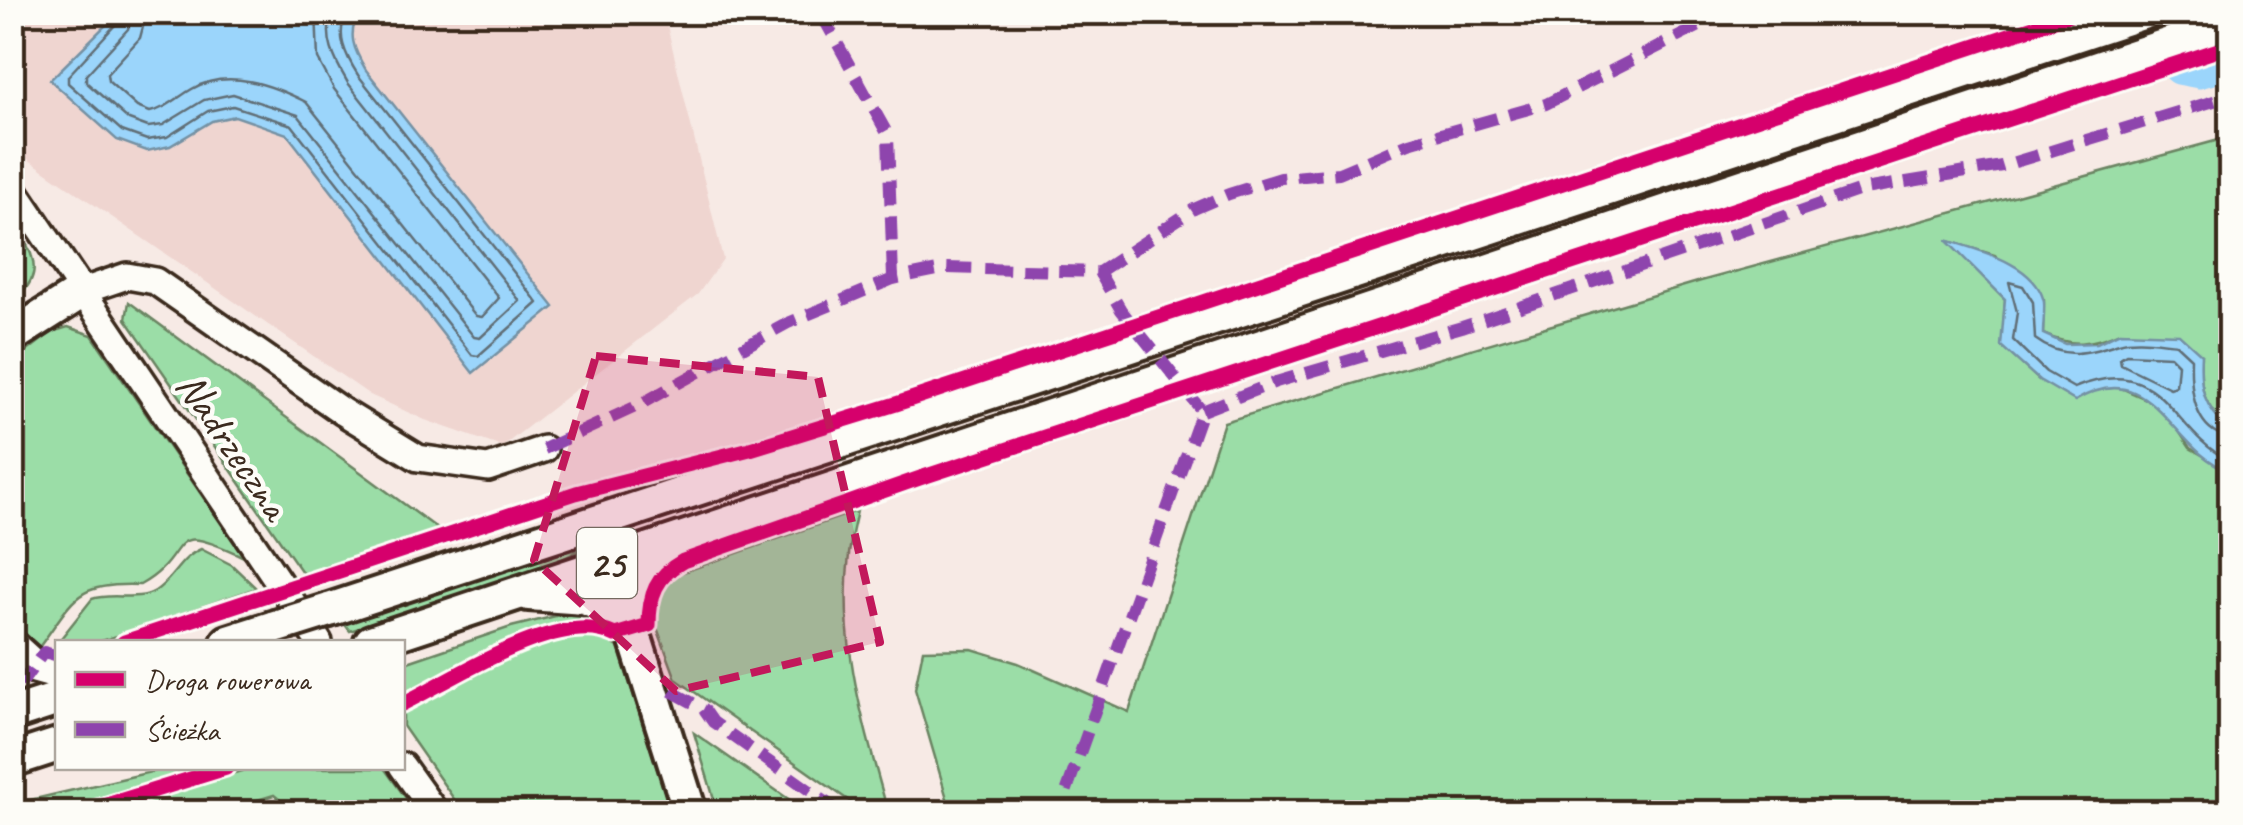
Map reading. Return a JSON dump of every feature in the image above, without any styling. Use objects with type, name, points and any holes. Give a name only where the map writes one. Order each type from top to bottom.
[{"type":"main road","name":"25","points":[[234,640],[2145,12]]},
{"type":"main road","name":"25","points":[[377,640],[2230,24]]},
{"type":"main road","points":[[12,336],[82,291]]},
{"type":"main road","points":[[690,812],[628,619],[645,571],[697,532]]},
{"type":"main road","points":[[517,593],[586,598],[628,619]]},
{"type":"main road","points":[[12,647],[34,666],[55,673]]},
{"type":"main road","points":[[12,714],[55,700]]},
{"type":"main road","points":[[12,760],[55,746]]},
{"type":"street","name":"Nadrzeczna","points":[[12,187],[317,640]]},
{"type":"street","points":[[82,291],[127,276],[155,282],[343,412],[418,458],[488,468],[544,448]]},
{"type":"street","points":[[405,770],[435,812]]},
{"type":"highlighted area","points":[[596,356],[818,377],[880,642],[676,691],[534,560]]},
{"type":"shaded area","points":[[12,13],[664,13],[723,259],[698,294],[502,447],[425,420],[370,395],[19,153],[12,144]]},
{"type":"green space","points":[[2230,137],[2230,430],[2205,396],[2201,354],[2120,332],[2082,343],[2043,334],[2044,300],[1995,255],[1948,241],[2005,299],[2002,346],[2039,380],[2093,390],[2119,387],[2144,398],[2167,413],[2190,448],[2230,471],[2230,812],[951,812],[915,689],[923,650],[972,649],[1018,663],[1129,712],[1224,422],[1701,281]]},
{"type":"green space","points":[[12,213],[27,234],[23,238],[34,265],[27,287],[13,301]]},
{"type":"green space","points":[[129,302],[439,529],[304,575],[126,319]]},
{"type":"green space","points":[[68,327],[92,335],[244,557],[218,545],[189,540],[140,585],[101,587],[77,598],[37,650],[25,637],[13,606],[12,363],[52,332]]},
{"type":"green space","points":[[857,511],[849,550],[848,626],[859,701],[888,812],[865,812],[676,679],[656,625],[660,591],[672,576]]},
{"type":"green space","points":[[201,549],[232,565],[256,588],[105,640],[60,640],[92,599],[140,596],[155,591]]},
{"type":"green space","points":[[582,549],[548,566],[350,631],[342,621],[546,555]]},
{"type":"green space","points":[[580,610],[600,620],[549,627],[523,636],[405,697],[405,663],[511,627]]},
{"type":"green space","points":[[594,633],[618,647],[671,812],[463,812],[405,729],[405,709],[520,651]]},
{"type":"green space","points":[[694,733],[807,812],[718,812]]},
{"type":"green space","points":[[159,770],[202,770],[65,812],[13,812],[13,804]]},
{"type":"green space","points":[[244,770],[385,770],[416,812],[295,812],[274,795],[218,812],[107,812]]},
{"type":"water","points":[[118,13],[360,13],[353,28],[353,42],[366,70],[554,307],[473,373],[287,134],[235,116],[212,121],[170,146],[147,151],[117,140],[50,80]]},
{"type":"water","points":[[1946,240],[2004,260],[2030,277],[2044,302],[2043,334],[2065,344],[2097,343],[2120,332],[2179,334],[2201,354],[2205,396],[2230,430],[2230,471],[2209,461],[2143,397],[2124,389],[2102,389],[2075,401],[2039,380],[2001,346],[2005,299]]},
{"type":"waterway","points":[[2110,12],[2178,72],[2199,76],[2230,67]]},
{"type":"waterway","points":[[249,812],[268,806],[276,812]]},
{"type":"marked path","points":[[820,12],[888,135],[893,279]]},
{"type":"marked path","points":[[1099,272],[1194,209],[1229,194],[1281,178],[1339,173],[1409,143],[1546,104],[1727,12]]},
{"type":"marked path","points":[[1202,411],[1276,382],[1462,327],[1864,189],[2002,166],[2230,96]]},
{"type":"marked path","points":[[544,449],[637,406],[788,323],[893,279],[947,268],[1099,272],[1121,310],[1202,411],[1059,812]]},
{"type":"marked path","points":[[12,678],[24,680],[44,652],[55,655]]},
{"type":"marked path","points":[[671,691],[704,709],[713,722],[840,812]]},
{"type":"cycle path","points":[[130,640],[576,493],[750,449],[896,404],[2079,12]]},
{"type":"cycle path","points":[[405,702],[538,638],[566,630],[592,629],[615,635],[649,625],[656,587],[666,573],[683,561],[920,478],[2230,46]]},
{"type":"cycle path","points":[[84,812],[220,770]]}]
